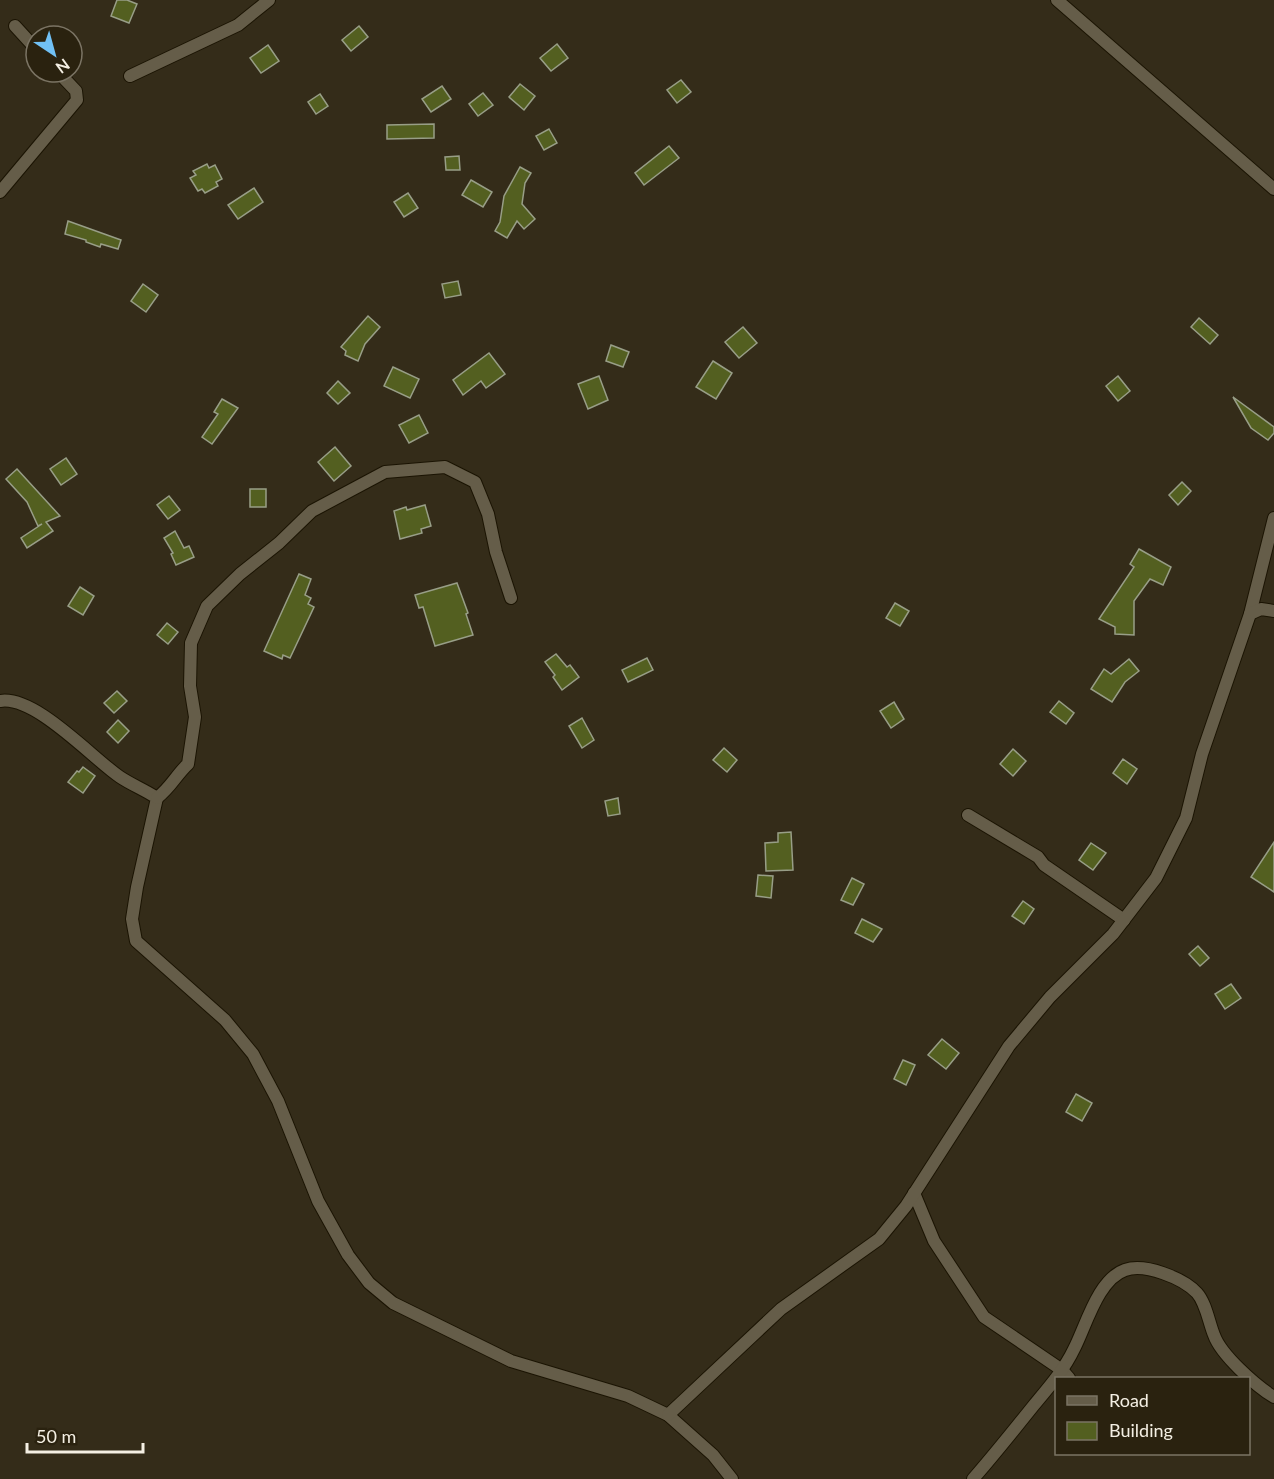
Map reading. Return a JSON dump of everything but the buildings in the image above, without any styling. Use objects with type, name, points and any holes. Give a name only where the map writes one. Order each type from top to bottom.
[{"type":"street","points":[[130,76],[238,25],[269,0]]},
{"type":"street","points":[[1057,0],[1274,189]]},
{"type":"street","points":[[15,26],[24,36]]},
{"type":"street","points":[[0,192],[77,100],[76,91],[69,84]]},
{"type":"street","points":[[511,598],[496,552],[488,514],[475,482],[445,467],[385,472],[312,511],[279,543],[240,574],[207,606],[191,643],[190,686],[195,717],[188,764],[169,788],[157,798],[135,898],[132,919],[136,941],[225,1020],[253,1054],[278,1101],[318,1201],[348,1255],[369,1283],[393,1303],[511,1361],[628,1396],[668,1415],[713,1455],[732,1479]]},
{"type":"street","points":[[668,1415],[781,1309],[879,1239],[914,1192],[1009,1046],[1050,997],[1113,934],[1156,878],[1186,818],[1202,754],[1250,614],[1274,518]]},
{"type":"street","points":[[1250,614],[1261,609],[1274,611]]},
{"type":"street","points":[[0,701],[5,700],[30,708],[55,724],[121,778],[157,798]]},
{"type":"street","points":[[968,814],[1038,857],[1044,866],[1124,920]]},
{"type":"street","points":[[914,1192],[934,1241],[984,1317],[1066,1374],[1097,1296],[1113,1278],[1125,1270],[1145,1268],[1182,1281],[1198,1294],[1214,1338],[1226,1355],[1274,1396]]},
{"type":"street","points":[[973,1479],[1055,1386]]}]
